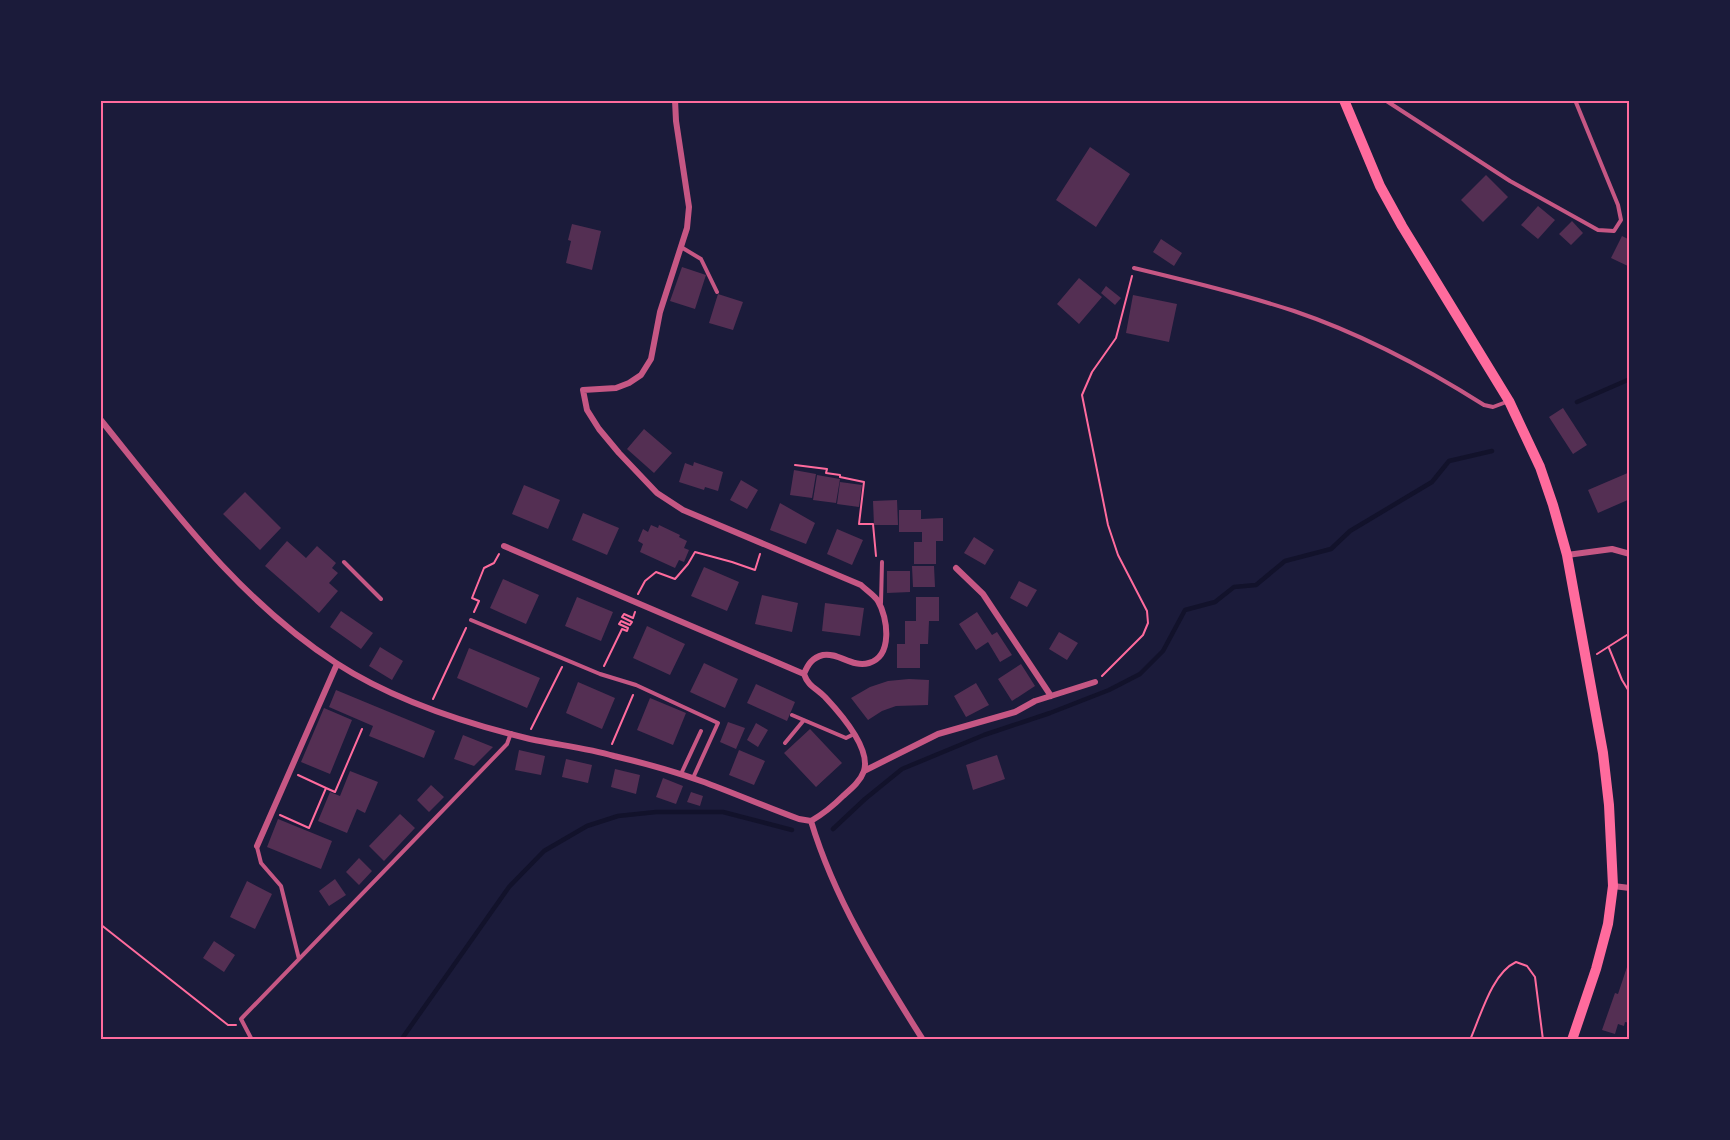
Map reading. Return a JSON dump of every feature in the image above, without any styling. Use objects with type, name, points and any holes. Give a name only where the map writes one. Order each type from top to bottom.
[{"type":"main road","points":[[1344,100],[1380,186],[1509,401],[1540,467],[1568,555],[1601,735],[1609,805],[1613,886],[1608,924],[1596,969],[1572,1040]]},
{"type":"street","points":[[675,100],[689,207],[687,228],[660,312],[651,359],[641,375],[629,383],[616,388],[583,390],[587,410],[599,429],[657,493],[683,510],[861,585],[878,601],[886,621],[886,640],[879,656],[870,663],[854,664],[827,654],[808,663],[804,674],[808,684],[823,695],[854,733],[864,754],[864,771],[859,781],[829,809],[811,821]]},
{"type":"street","points":[[100,419],[179,518],[236,580],[293,632],[337,664],[381,688],[429,708],[511,733],[611,754],[681,774],[811,821]]},
{"type":"street","points":[[504,546],[804,674]]},
{"type":"street","points":[[1568,555],[1612,549],[1629,554]]},
{"type":"street","points":[[956,568],[983,594],[1050,696]]},
{"type":"street","points":[[256,846],[337,664]]},
{"type":"street","points":[[864,771],[938,734],[1015,712],[1035,701],[1095,682]]},
{"type":"street","points":[[811,821],[830,876],[855,926],[874,962],[923,1040]]},
{"type":"street","points":[[1613,886],[1629,888]]},
{"type":"lane","points":[[1385,100],[1510,181],[1598,231],[1614,231],[1621,220],[1618,205],[1575,100]]},
{"type":"lane","points":[[681,247],[701,259],[717,292]]},
{"type":"lane","points":[[1134,268],[1215,288],[1295,312],[1407,360],[1484,405],[1493,407],[1509,401]]},
{"type":"lane","points":[[344,562],[381,599]]},
{"type":"lane","points":[[881,610],[882,562]]},
{"type":"lane","points":[[471,620],[600,674],[636,685],[717,723],[693,778]]},
{"type":"lane","points":[[792,715],[846,738],[854,733]]},
{"type":"lane","points":[[785,743],[804,720]]},
{"type":"lane","points":[[681,774],[701,731]]},
{"type":"lane","points":[[252,1040],[240,1019],[507,744],[511,733]]},
{"type":"lane","points":[[256,846],[261,863],[281,886],[299,959]]},
{"type":"path","points":[[1095,682],[1143,635],[1148,623],[1147,611],[1118,555],[1108,525],[1082,395],[1092,372],[1116,338],[1134,268]]},
{"type":"path","points":[[795,465],[826,469],[826,473],[864,482],[859,524],[873,524]]},
{"type":"path","points":[[636,597],[645,581],[656,572],[675,579],[695,552],[755,570],[762,550]]},
{"type":"path","points":[[433,699],[479,601],[472,598],[484,568],[494,563]]},
{"type":"path","points":[[607,660],[622,629],[627,631],[628,628],[619,624],[621,621],[630,625],[632,622],[622,617],[624,614],[633,618]]},
{"type":"path","points":[[1599,654],[1629,633]]},
{"type":"path","points":[[1609,648],[1629,693]]},
{"type":"path","points":[[531,726],[557,675]]},
{"type":"path","points":[[612,743],[631,703]]},
{"type":"path","points":[[290,771],[335,792],[362,729]]},
{"type":"path","points":[[272,811],[309,828],[326,788]]},
{"type":"path","points":[[100,924],[228,1025],[244,1026]]},
{"type":"path","points":[[1470,1040],[1499,976],[1507,967],[1516,962],[1527,966],[1535,977],[1543,1040]]},
{"type":"building","points":[[1090,147],[1130,174],[1096,227],[1056,200]]},
{"type":"building","points":[[1486,175],[1508,197],[1483,222],[1461,200]]},
{"type":"building","points":[[1538,206],[1555,220],[1538,239],[1521,225]]},
{"type":"building","points":[[1572,221],[1583,233],[1571,245],[1559,234]]},
{"type":"building","points":[[572,224],[601,231],[592,270],[566,263]]},
{"type":"building","points":[[1622,236],[1630,240],[1630,267],[1611,258]]},
{"type":"building","points":[[1161,239],[1182,253],[1174,266],[1153,252]]},
{"type":"building","points":[[682,267],[706,275],[695,309],[670,301]]},
{"type":"building","points":[[1079,278],[1102,297],[1079,324],[1057,304]]},
{"type":"building","points":[[1106,286],[1121,298],[1115,305],[1101,293]]},
{"type":"building","points":[[718,294],[743,302],[733,330],[709,323]]},
{"type":"building","points":[[1133,295],[1177,304],[1169,342],[1126,333]]},
{"type":"building","points":[[1563,408],[1587,445],[1573,454],[1549,417]]},
{"type":"building","points":[[644,429],[672,453],[654,473],[627,449]]},
{"type":"building","points":[[694,462],[723,472],[718,491],[705,487],[704,490],[679,482],[685,463],[693,466]]},
{"type":"building","points":[[794,470],[816,474],[812,498],[790,495]]},
{"type":"building","points":[[1630,472],[1630,499],[1598,513],[1588,490]]},
{"type":"building","points":[[817,475],[840,479],[836,503],[813,500]]},
{"type":"building","points":[[741,480],[758,490],[747,509],[730,500]]},
{"type":"building","points":[[840,482],[862,485],[859,507],[837,504]]},
{"type":"building","points":[[524,485],[560,500],[548,529],[512,514]]},
{"type":"building","points":[[245,492],[281,528],[260,550],[223,514]]},
{"type":"building","points":[[897,500],[898,525],[874,525],[873,501]]},
{"type":"building","points":[[780,503],[815,523],[806,544],[770,530]]},
{"type":"building","points":[[899,510],[921,510],[921,519],[943,518],[943,541],[936,541],[936,564],[914,564],[914,542],[922,542],[922,532],[899,532]]},
{"type":"building","points":[[583,513],[619,528],[607,555],[572,540]]},
{"type":"building","points":[[651,525],[658,528],[659,525],[687,541],[684,548],[689,550],[684,562],[679,560],[675,568],[640,552],[643,544],[638,541],[643,529],[648,532]]},
{"type":"building","points":[[837,529],[863,540],[852,565],[827,554]]},
{"type":"building","points":[[974,537],[994,550],[985,565],[964,553]]},
{"type":"building","points":[[287,541],[306,558],[317,546],[336,563],[332,568],[338,573],[329,583],[338,591],[319,613],[265,566]]},
{"type":"building","points":[[912,566],[934,566],[935,587],[913,587]]},
{"type":"building","points":[[704,567],[739,582],[727,611],[691,596]]},
{"type":"building","points":[[887,571],[910,571],[910,592],[887,593]]},
{"type":"building","points":[[503,579],[539,595],[526,624],[490,608]]},
{"type":"building","points":[[1019,581],[1037,590],[1027,607],[1010,598]]},
{"type":"building","points":[[762,595],[798,603],[792,632],[755,624]]},
{"type":"building","points":[[577,597],[613,612],[601,641],[565,626]]},
{"type":"building","points":[[916,597],[939,597],[939,621],[929,621],[928,644],[920,644],[920,668],[897,668],[897,644],[905,644],[905,621],[916,621]]},
{"type":"building","points":[[825,603],[864,608],[860,636],[822,631]]},
{"type":"building","points":[[341,611],[373,633],[361,649],[330,627]]},
{"type":"building","points":[[977,612],[992,635],[997,632],[1012,655],[1000,662],[988,642],[976,650],[959,624]]},
{"type":"building","points":[[647,626],[685,644],[670,675],[633,658]]},
{"type":"building","points":[[1059,632],[1078,643],[1067,660],[1049,649]]},
{"type":"building","points":[[380,647],[403,661],[392,680],[369,666]]},
{"type":"building","points":[[469,648],[540,678],[527,708],[457,678]]},
{"type":"building","points":[[704,663],[738,679],[725,708],[690,692]]},
{"type":"building","points":[[1021,664],[1035,686],[1012,701],[998,679]]},
{"type":"building","points":[[929,680],[928,705],[896,706],[868,720],[851,698],[870,687],[888,681]]},
{"type":"building","points":[[578,682],[615,698],[602,729],[566,713]]},
{"type":"building","points":[[976,683],[989,705],[966,717],[954,696]]},
{"type":"building","points":[[756,684],[795,702],[787,721],[747,703]]},
{"type":"building","points":[[336,690],[435,731],[424,758],[369,736],[373,726],[329,707]]},
{"type":"building","points":[[650,698],[686,713],[673,745],[637,730]]},
{"type":"building","points":[[324,708],[352,720],[330,774],[301,762]]},
{"type":"building","points":[[728,722],[745,728],[736,749],[720,742]]},
{"type":"building","points":[[756,723],[768,730],[758,747],[747,740]]},
{"type":"building","points":[[810,729],[842,763],[816,787],[784,753]]},
{"type":"building","points":[[463,735],[493,747],[474,766],[454,759]]},
{"type":"building","points":[[519,750],[545,756],[541,775],[515,770]]},
{"type":"building","points":[[739,750],[765,761],[754,785],[729,775]]},
{"type":"building","points":[[997,755],[1005,779],[973,790],[966,765]]},
{"type":"building","points":[[566,759],[592,765],[588,783],[562,777]]},
{"type":"building","points":[[615,769],[640,775],[636,794],[611,787]]},
{"type":"building","points":[[350,771],[378,782],[365,813],[357,809],[347,833],[318,821],[330,792],[340,796]]},
{"type":"building","points":[[663,778],[683,786],[676,804],[656,797]]},
{"type":"building","points":[[431,785],[444,797],[429,812],[417,800]]},
{"type":"building","points":[[691,792],[703,796],[700,806],[687,802]]},
{"type":"building","points":[[400,814],[415,828],[384,861],[369,846]]},
{"type":"building","points":[[278,819],[332,841],[321,869],[267,847]]},
{"type":"building","points":[[359,858],[372,871],[359,885],[346,872]]},
{"type":"building","points":[[335,879],[346,895],[329,906],[319,891]]},
{"type":"building","points":[[247,881],[272,894],[255,929],[230,917]]},
{"type":"building","points":[[214,941],[235,955],[224,972],[203,958]]},
{"type":"building","points":[[1629,961],[1630,1023],[1625,1022],[1624,1026],[1618,1024],[1615,1034],[1602,1030]]},
{"type":"waterway","points":[[1577,402],[1630,379]]},
{"type":"waterway","points":[[833,829],[902,769],[984,735],[1109,690],[1140,674],[1163,651],[1185,610],[1215,602],[1234,587],[1256,585],[1285,561],[1331,549],[1350,531],[1432,482],[1449,461],[1492,451]]},
{"type":"waterway","points":[[401,1040],[509,887],[544,851],[587,826],[618,816],[656,812],[723,812],[792,830]]}]
